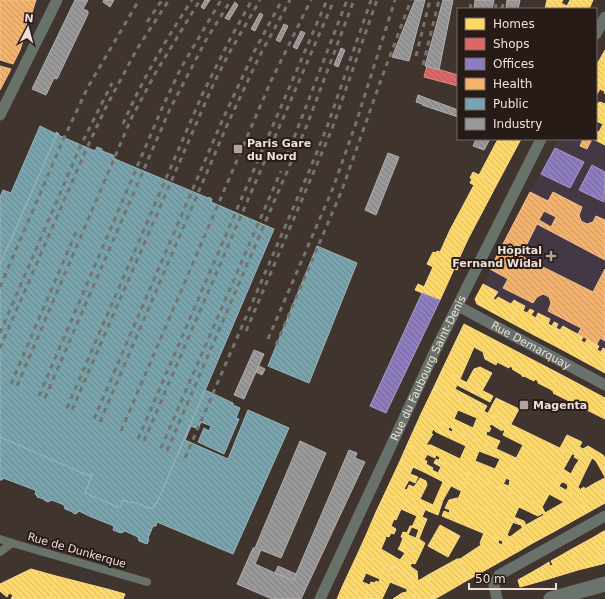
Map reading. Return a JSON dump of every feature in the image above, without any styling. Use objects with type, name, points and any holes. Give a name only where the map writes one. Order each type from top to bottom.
[{"type":"main road","points":[[551,599],[605,584]]},
{"type":"street","points":[[0,115],[57,0]]},
{"type":"street","points":[[597,32],[605,17]]},
{"type":"street","name":"Rue du Faubourg Saint-Denis","points":[[320,599],[392,441],[541,140]]},
{"type":"street","name":"Rue Demarquay","points":[[458,306],[605,386]]},
{"type":"street","points":[[496,599],[494,585],[499,575],[605,516]]},
{"type":"street","name":"Rue de Dunkerque","points":[[0,539],[147,582]]},
{"type":"street","points":[[0,552],[12,543]]},
{"type":"shaded area","name":"Hôpital Fernand Widal","points":[[557,140],[595,140],[605,145],[605,373],[477,304],[475,299]]},
{"type":"building: Homes","points":[[547,0],[563,0],[559,8],[545,8]]},
{"type":"building: Homes","points":[[570,0],[593,0],[589,8],[571,8],[567,6]]},
{"type":"building: Homes","points":[[561,3],[571,8],[558,8]]},
{"type":"building: Homes","points":[[605,50],[605,83],[597,79],[597,64]]},
{"type":"building: Homes","points":[[597,79],[605,83],[605,94],[604,91],[600,89],[597,94]]},
{"type":"building: Homes","points":[[600,102],[605,104],[605,116],[597,112],[598,103]]},
{"type":"building: Homes","points":[[597,112],[605,116],[605,145],[595,140],[597,140],[597,131],[599,132],[603,124],[597,121]]},
{"type":"building: Homes","points":[[497,140],[520,140],[497,184],[479,175]]},
{"type":"building: Homes","points":[[473,172],[497,184],[468,239],[450,230],[474,185],[470,183],[472,179],[470,178]]},
{"type":"building: Homes","points":[[450,230],[468,239],[457,263],[459,264],[457,270],[430,258],[433,252],[440,252]]},
{"type":"building: Homes","points":[[430,258],[454,269],[440,300],[415,290],[418,284],[424,287],[433,267],[427,264]]},
{"type":"building: Homes","points":[[483,284],[498,292],[493,299],[496,300],[498,297],[511,304],[514,300],[519,303],[510,322],[477,304],[475,299]]},
{"type":"building: Homes","points":[[519,303],[525,306],[523,311],[527,313],[530,309],[534,311],[531,315],[536,318],[538,313],[544,316],[534,335],[510,322]]},
{"type":"building: Homes","points":[[544,316],[550,319],[548,324],[552,326],[554,322],[558,324],[556,328],[560,330],[563,326],[568,329],[559,348],[534,335]]},
{"type":"building: Homes","points":[[464,324],[558,373],[550,389],[538,383],[535,379],[534,381],[524,376],[523,377],[510,366],[509,368],[497,362],[496,365],[485,359],[483,352],[474,347],[460,379],[442,370]]},
{"type":"building: Homes","points":[[568,329],[583,337],[581,341],[585,343],[587,339],[593,342],[583,361],[559,348]]},
{"type":"building: Homes","points":[[593,342],[599,346],[597,350],[601,352],[603,348],[605,349],[605,373],[583,361]]},
{"type":"building: Homes","points":[[480,367],[492,373],[482,391],[467,382],[474,369]]},
{"type":"building: Homes","points":[[442,370],[493,396],[490,402],[457,385],[455,389],[487,406],[484,411],[434,387]]},
{"type":"building: Homes","points":[[558,373],[605,398],[605,419],[553,393],[554,392],[550,389]]},
{"type":"building: Homes","points":[[434,387],[508,423],[505,431],[502,429],[502,431],[491,424],[489,427],[491,428],[489,432],[487,431],[486,435],[500,441],[496,449],[421,414]],"holes":[[[458,410],[477,418],[473,428],[454,419]]]},
{"type":"building: Homes","points":[[496,398],[519,409],[511,424],[488,413]]},
{"type":"building: Homes","points":[[421,414],[449,427],[448,430],[452,432],[453,429],[516,458],[501,489],[439,460],[440,457],[436,455],[435,458],[407,445]],"holes":[[[433,429],[436,432],[466,446],[460,459],[431,445],[426,445],[433,434],[431,434]],[[479,451],[500,459],[495,469],[475,461]]]},
{"type":"building: Homes","points":[[508,423],[572,454],[542,507],[501,489],[503,484],[509,486],[510,480],[506,478],[523,445],[503,435]]},
{"type":"building: Homes","points":[[567,435],[582,442],[575,455],[560,448]]},
{"type":"building: Homes","points":[[407,445],[427,455],[424,460],[427,461],[426,464],[438,473],[441,467],[434,463],[436,459],[469,474],[461,491],[400,461]]},
{"type":"building: Homes","points":[[588,446],[603,455],[605,458],[605,477],[596,461],[592,458],[585,472],[575,466],[579,460],[574,457],[580,447],[583,449]]},
{"type":"building: Homes","points":[[400,461],[413,467],[410,474],[418,477],[415,483],[409,480],[404,489],[407,490],[409,485],[414,487],[420,478],[426,481],[427,485],[420,499],[433,505],[443,482],[451,486],[443,500],[438,515],[385,493]]},
{"type":"building: Homes","points":[[575,466],[585,472],[578,487],[581,490],[584,487],[585,489],[595,483],[605,501],[605,503],[587,513],[580,498],[566,490],[568,487],[567,484],[563,482],[559,486],[555,484],[563,469],[571,474]]},
{"type":"building: Homes","points":[[469,474],[523,498],[512,522],[458,499]]},
{"type":"building: Homes","points":[[605,478],[605,501],[595,483]]},
{"type":"building: Homes","points":[[555,484],[580,498],[587,513],[555,531],[545,513],[564,502],[549,494]]},
{"type":"building: Homes","points":[[385,493],[425,510],[422,517],[427,519],[422,531],[412,527],[417,516],[401,509],[396,520],[376,512]]},
{"type":"building: Homes","points":[[457,498],[513,522],[507,535],[510,537],[522,528],[531,544],[521,550],[442,516],[444,511],[449,513],[450,510],[445,508],[449,500]]},
{"type":"building: Homes","points":[[523,498],[542,507],[555,531],[531,544],[521,525],[512,522],[514,517],[524,521],[526,525],[544,515],[543,513],[538,516],[519,507]]},
{"type":"building: Homes","points":[[376,512],[394,519],[391,526],[396,529],[394,534],[391,533],[389,537],[386,536],[385,540],[367,533]]},
{"type":"building: Homes","points":[[440,525],[460,536],[448,557],[428,546]]},
{"type":"building: Homes","points":[[410,526],[412,526],[408,535],[416,538],[419,529],[422,531],[419,539],[425,543],[420,554],[400,546],[403,538],[401,537],[403,532],[407,533]]},
{"type":"building: Homes","points":[[604,531],[605,563],[602,564],[594,537]]},
{"type":"building: Homes","points":[[367,533],[385,540],[381,549],[400,560],[405,553],[398,549],[400,546],[420,554],[415,564],[412,563],[410,566],[417,571],[418,581],[428,575],[435,599],[416,599],[409,574],[358,553]]},
{"type":"building: Homes","points":[[484,533],[499,539],[498,543],[502,545],[503,541],[521,550],[466,581],[460,559],[481,545],[480,543]]},
{"type":"building: Homes","points":[[594,537],[602,564],[578,570],[572,549]]},
{"type":"building: Homes","points":[[572,549],[578,570],[545,580],[541,567],[549,562],[550,566],[553,565],[551,561]]},
{"type":"building: Homes","points":[[358,553],[386,564],[380,579],[366,573],[362,582],[370,585],[371,582],[378,582],[372,597],[343,585]]},
{"type":"building: Homes","points":[[457,559],[460,559],[466,581],[435,599],[428,575]]},
{"type":"building: Homes","points":[[386,564],[391,566],[389,573],[390,582],[382,599],[372,599]]},
{"type":"building: Homes","points":[[391,566],[409,574],[416,599],[393,599],[402,593],[407,592],[407,589],[390,582],[389,573]]},
{"type":"building: Homes","points":[[541,567],[545,580],[520,587],[518,580]]},
{"type":"building: Homes","points":[[31,569],[56,576],[50,599],[11,599],[13,595],[9,593],[7,597],[0,591],[0,584]]},
{"type":"building: Homes","points":[[56,576],[107,589],[102,599],[50,599]]},
{"type":"building: Homes","points":[[343,585],[372,597],[372,599],[337,599]]},
{"type":"building: Homes","points":[[107,589],[125,594],[123,599],[102,599]]},
{"type":"building: Shops","points":[[427,66],[457,75],[457,86],[424,77]]},
{"type":"building: Shops","points":[[168,508],[178,512],[174,521],[164,517]]},
{"type":"building: Offices","points":[[555,148],[584,162],[570,188],[541,174]]},
{"type":"building: Offices","points":[[592,165],[605,172],[604,202],[579,190]]},
{"type":"building: Offices","points":[[422,293],[440,300],[386,413],[370,406]]},
{"type":"building: Health","points":[[0,0],[36,0],[20,50],[13,64],[0,60]]},
{"type":"building: Health","points":[[0,66],[11,69],[0,90]]},
{"type":"building: Health","points":[[583,140],[592,140],[587,149],[580,146]]},
{"type":"building: Health","points":[[530,192],[548,201],[553,192],[582,207],[579,215],[581,221],[587,224],[593,222],[596,216],[605,220],[605,260],[537,224],[521,256],[593,292],[605,269],[605,341],[600,338],[597,344],[578,334],[581,328],[548,311],[551,303],[549,297],[543,294],[537,297],[533,303],[503,288],[508,279],[490,269]],"holes":[[[544,211],[556,217],[551,227],[539,220]]]},
{"type":"building: Public","points":[[40,126],[59,134],[57,134],[0,265],[0,197],[3,190],[11,193]]},
{"type":"building: Public","points":[[57,134],[95,151],[97,147],[102,149],[102,151],[113,155],[115,159],[208,198],[209,197],[212,199],[211,202],[274,229],[157,503],[151,509],[134,502],[131,503],[123,500],[120,508],[85,493],[92,475],[89,476],[0,437],[0,265]]},
{"type":"building: Public","points":[[317,246],[357,263],[309,383],[268,366]]},
{"type":"building: Public","points":[[205,390],[233,403],[233,405],[240,408],[236,418],[239,419],[224,454],[198,442],[204,428],[209,431],[211,426],[201,422],[198,429],[191,426],[185,440],[228,459],[248,410],[289,428],[233,554],[157,522],[156,526],[153,526],[147,544],[139,541],[138,537],[125,531],[121,533],[113,530],[114,526],[79,511],[76,514],[73,513],[65,509],[64,505],[52,500],[48,502],[37,497],[35,490],[3,478],[0,480],[0,437],[89,476],[92,475],[85,493],[120,508],[123,500],[131,503],[134,502],[151,509],[157,503]]},
{"type":"building: Industry","points":[[75,0],[88,0],[83,9],[88,11],[88,14],[57,79],[54,78],[46,95],[32,89]]},
{"type":"building: Industry","points":[[104,0],[114,0],[110,7],[103,2]]},
{"type":"building: Industry","points":[[205,0],[210,0],[204,9],[201,7]]},
{"type":"building: Industry","points":[[415,0],[425,0],[409,61],[392,57]]},
{"type":"building: Industry","points":[[443,0],[453,0],[439,70],[425,66]]},
{"type":"building: Industry","points":[[475,0],[494,0],[492,8],[474,8]]},
{"type":"building: Industry","points":[[507,0],[520,0],[518,8],[506,8]]},
{"type":"building: Industry","points":[[235,2],[238,5],[229,20],[225,18]]},
{"type":"building: Industry","points":[[260,13],[263,15],[255,31],[251,29]]},
{"type":"building: Industry","points":[[284,24],[288,26],[280,42],[276,40]]},
{"type":"building: Industry","points":[[301,31],[305,33],[297,49],[293,47]]},
{"type":"building: Industry","points":[[341,48],[345,50],[338,67],[334,65]]},
{"type":"building: Industry","points":[[418,95],[457,110],[457,117],[422,105],[416,102]]},
{"type":"building: Industry","points":[[476,140],[489,140],[484,150],[473,146]]},
{"type":"building: Industry","points":[[388,153],[399,157],[376,215],[365,210]]},
{"type":"building: Industry","points":[[254,350],[264,354],[244,399],[234,395]]},
{"type":"building: Industry","points":[[259,366],[265,369],[262,375],[256,372]]},
{"type":"building: Industry","points":[[300,441],[326,453],[281,558],[261,550],[255,564],[293,581],[349,450],[357,453],[355,458],[365,462],[301,599],[272,599],[237,584],[253,548],[255,548]]},
{"type":"building: Industry","points":[[278,566],[296,574],[294,580],[275,573]]},
{"type":"railway","points":[[0,287],[63,140],[88,87],[139,0]]},
{"type":"railway","points":[[147,22],[162,0]]},
{"type":"railway","points":[[0,348],[106,107],[137,49],[169,0]]},
{"type":"railway","points":[[123,124],[155,60],[192,0]]},
{"type":"railway","points":[[17,386],[131,119],[156,72],[200,0]]},
{"type":"railway","points":[[39,396],[163,106],[181,68],[221,0]]},
{"type":"railway","points":[[45,398],[170,109],[206,40],[231,0]]},
{"type":"railway","points":[[67,408],[202,95],[230,39],[252,0]]},
{"type":"railway","points":[[72,410],[213,85],[228,55],[260,0]]},
{"type":"railway","points":[[94,419],[222,121],[254,52],[282,0]]},
{"type":"railway","points":[[100,422],[228,123],[259,57],[290,0]]},
{"type":"railway","points":[[121,431],[271,81],[311,0]]},
{"type":"railway","points":[[138,439],[327,0]]},
{"type":"railway","points":[[144,441],[334,0]]},
{"type":"railway","points":[[287,156],[347,0]]},
{"type":"railway","points":[[167,451],[307,125],[354,0]]},
{"type":"railway","points":[[185,458],[310,169],[327,127],[371,0]]},
{"type":"railway","points":[[246,331],[332,129],[377,0]]},
{"type":"railway","points":[[268,339],[333,188],[355,126],[395,0]]},
{"type":"railway","points":[[276,345],[342,190],[411,0]]},
{"type":"railway","points":[[416,56],[430,0]]},
{"type":"railway","points":[[423,65],[439,0]]},
{"type":"railway","points":[[470,8],[472,0]]},
{"type":"railway","points":[[495,8],[497,0]]},
{"type":"railway","points":[[502,8],[504,0]]},
{"type":"railway","points":[[0,333],[80,147],[112,83]]},
{"type":"railway","points":[[161,448],[281,171]]},
{"type":"railway","points":[[11,384],[76,232]]},
{"type":"place","name":"Paris Gare du Nord","points":[[238,149]]},
{"type":"place","name":"Hôpital Fernand Widal","points":[[551,256]]},
{"type":"place","name":"Magenta","points":[[524,405]]}]
